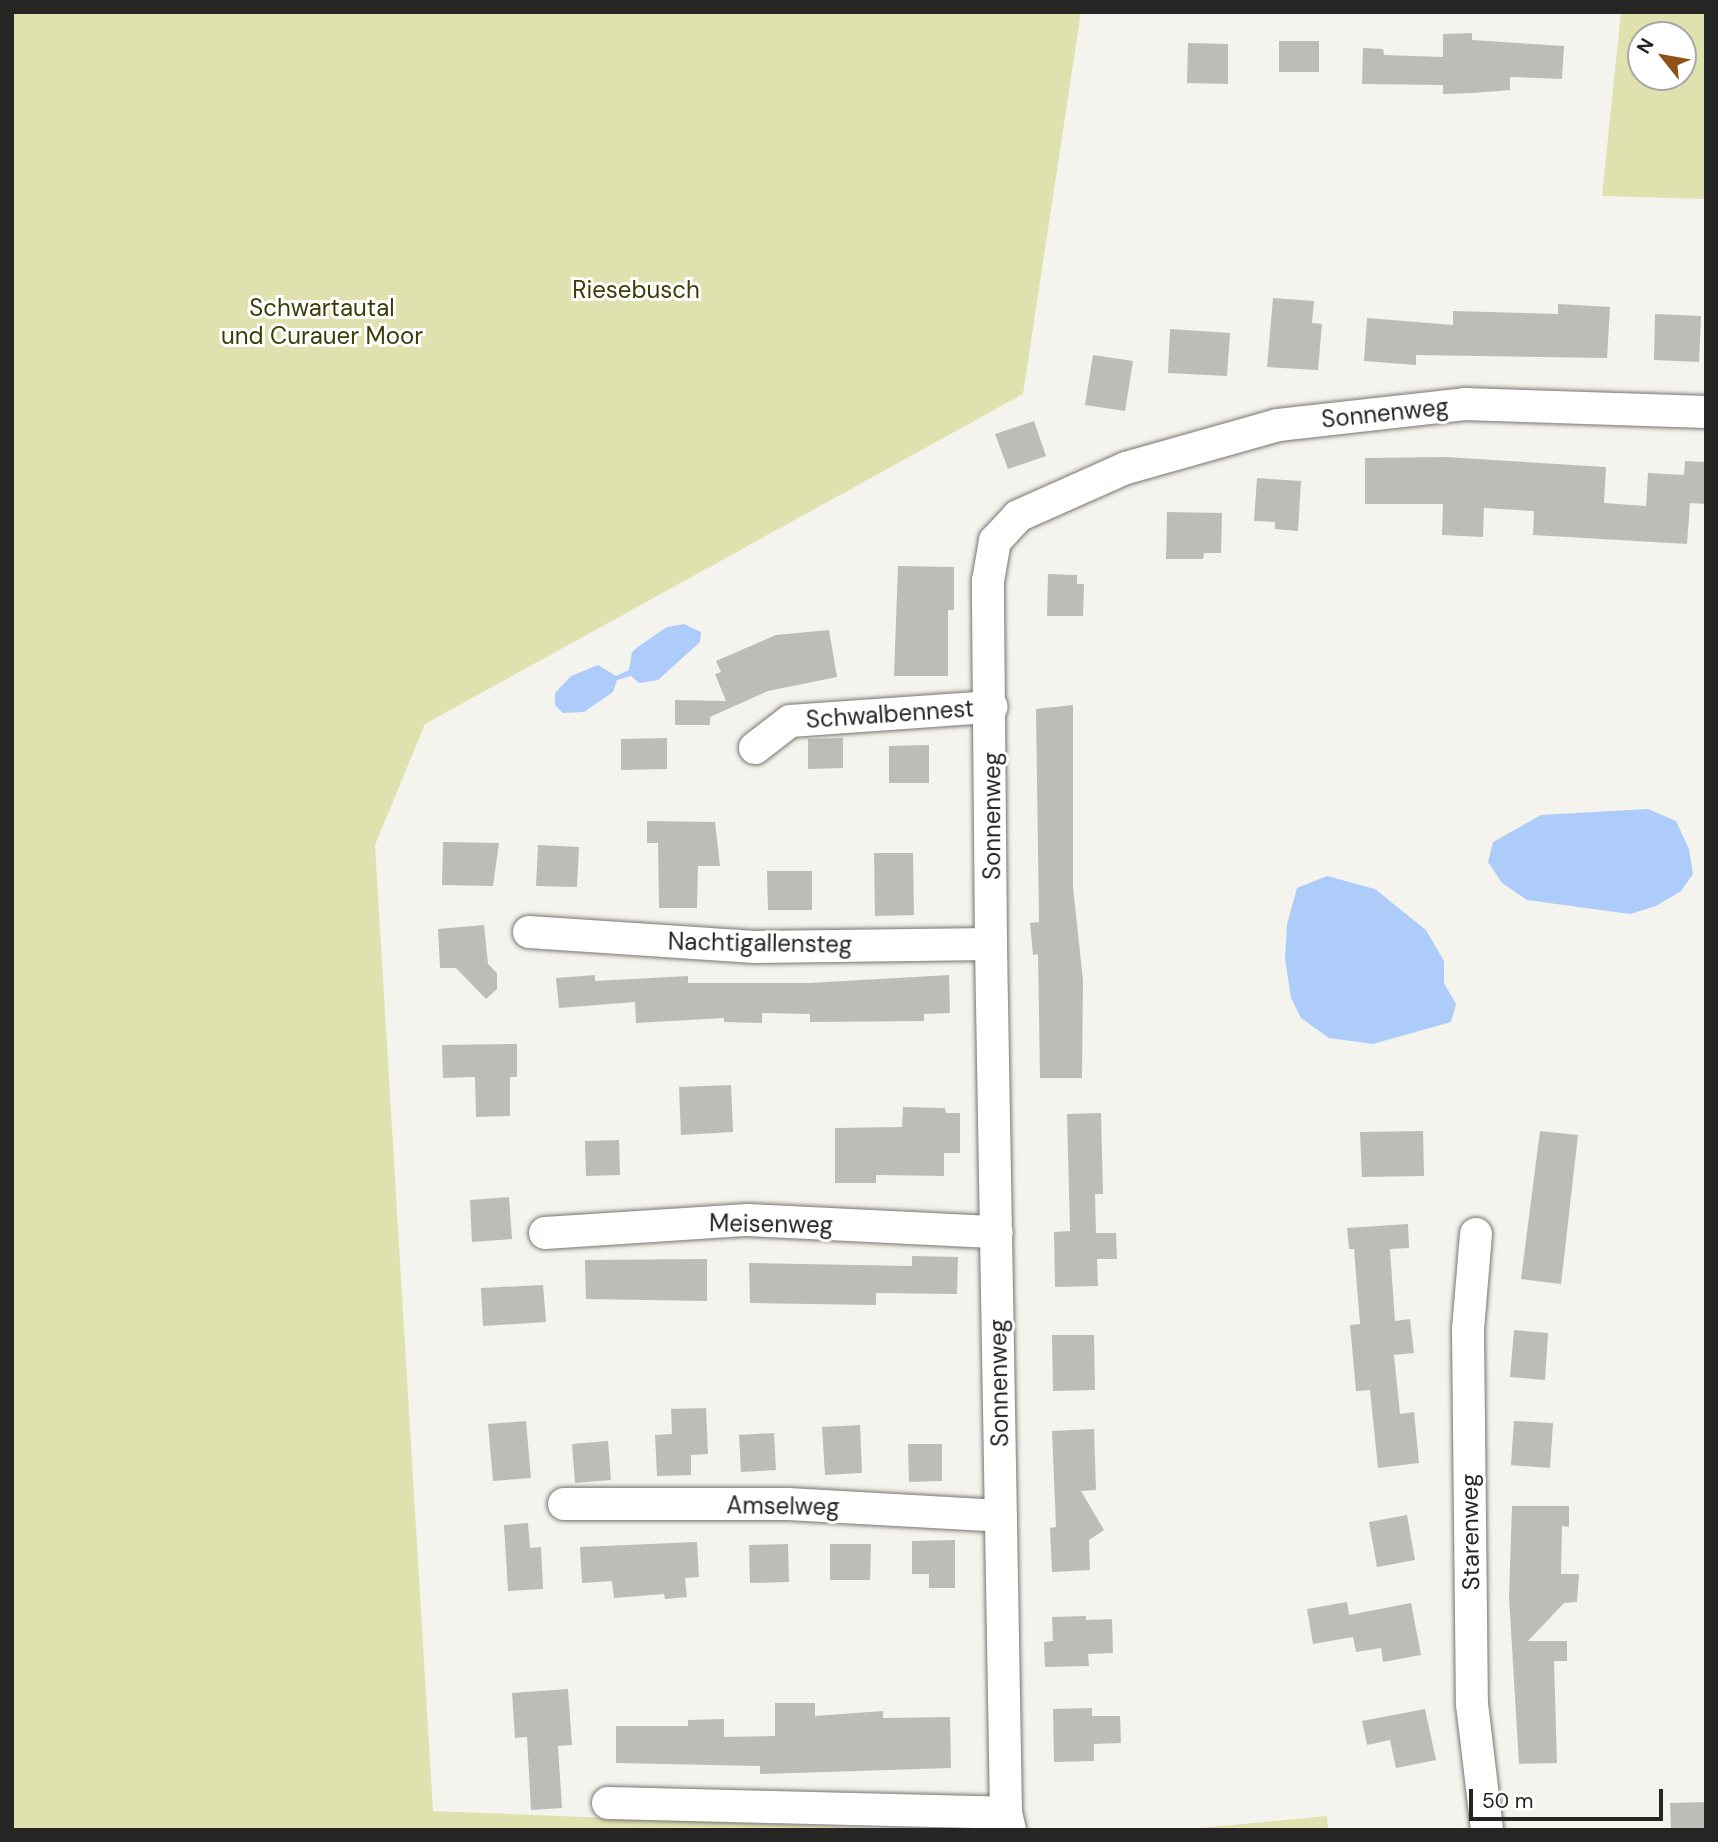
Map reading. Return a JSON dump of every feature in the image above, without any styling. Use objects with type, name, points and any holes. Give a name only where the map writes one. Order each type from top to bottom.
[{"type":"street","name":"Sonnenweg","points":[[1008,1821],[991,944],[992,707],[988,581],[995,541],[1018,516],[1126,468],[1278,425],[1465,404],[1706,412]]},
{"type":"street","name":"Schwalbennest","points":[[755,748],[790,721],[992,707]]},
{"type":"street","name":"Nachtigallensteg","points":[[529,932],[755,947],[991,944]]},
{"type":"street","name":"Meisenweg","points":[[545,1233],[748,1220],[997,1232]]},
{"type":"street","name":"Starenweg","points":[[1476,1234],[1468,1329],[1472,1704],[1487,1830]]},
{"type":"street","name":"Amselweg","points":[[564,1504],[788,1504],[1001,1516]]},
{"type":"street","points":[[608,1803],[1008,1821]]},
{"type":"green space","name":"Riesebusch","points":[[12,12],[1081,12],[1023,394],[425,724],[375,845],[433,1811],[919,1830],[12,1830]]},
{"type":"green space","points":[[1621,12],[1706,12],[1706,199],[1602,196]]},
{"type":"green space","points":[[1327,1816],[1328,1830],[1179,1830]]},
{"type":"water","points":[[684,624],[701,632],[700,642],[658,680],[639,683],[631,676],[617,680],[613,692],[584,712],[563,713],[555,705],[555,693],[571,676],[598,665],[616,676],[629,670],[632,652],[639,646],[667,627]]},
{"type":"water","points":[[1648,809],[1676,821],[1689,849],[1693,874],[1681,891],[1656,906],[1630,914],[1527,900],[1502,883],[1488,862],[1493,842],[1541,815]]},
{"type":"water","points":[[1327,876],[1375,889],[1426,930],[1444,961],[1444,983],[1456,1004],[1451,1022],[1373,1044],[1329,1038],[1301,1018],[1291,998],[1285,959],[1287,924],[1297,888]]},
{"type":"building","points":[[1472,33],[1472,40],[1564,46],[1562,79],[1510,77],[1510,90],[1443,94],[1443,85],[1362,84],[1363,48],[1383,49],[1384,55],[1443,57],[1443,34]]},
{"type":"building","points":[[1279,41],[1319,41],[1319,72],[1279,72]]},
{"type":"building","points":[[1188,43],[1228,44],[1228,84],[1187,83]]},
{"type":"building","points":[[1273,298],[1314,301],[1312,323],[1322,324],[1318,370],[1267,367]]},
{"type":"building","points":[[1558,304],[1610,307],[1607,358],[1416,355],[1416,365],[1364,361],[1367,318],[1453,325],[1453,311],[1558,314]]},
{"type":"building","points":[[1655,314],[1701,316],[1699,362],[1654,360]]},
{"type":"building","points":[[1170,329],[1230,333],[1227,376],[1168,373]]},
{"type":"building","points":[[1093,355],[1133,361],[1125,411],[1085,405]]},
{"type":"building","points":[[1034,421],[1046,456],[1008,469],[995,434]]},
{"type":"building","points":[[1446,457],[1606,467],[1604,503],[1646,506],[1648,473],[1684,475],[1685,461],[1706,462],[1706,504],[1690,503],[1687,544],[1533,535],[1534,511],[1484,508],[1483,537],[1442,535],[1443,504],[1365,504],[1365,458]]},
{"type":"building","points":[[1257,478],[1301,481],[1298,531],[1275,529],[1275,522],[1254,521]]},
{"type":"building","points":[[1167,512],[1222,513],[1221,553],[1204,553],[1203,559],[1166,559]]},
{"type":"building","points":[[898,566],[954,567],[954,610],[948,610],[948,676],[894,676]]},
{"type":"building","points":[[1048,574],[1077,575],[1077,584],[1084,584],[1083,616],[1047,616]]},
{"type":"building","points":[[829,630],[837,677],[768,691],[710,717],[710,725],[675,725],[675,700],[726,701],[715,674],[721,672],[716,661],[776,635]]},
{"type":"building","points":[[1073,705],[1073,887],[1083,980],[1082,1078],[1040,1078],[1038,954],[1033,955],[1030,923],[1039,922],[1036,709]]},
{"type":"building","points":[[667,738],[667,769],[621,770],[621,739]]},
{"type":"building","points":[[843,738],[843,768],[808,769],[808,739]]},
{"type":"building","points":[[929,745],[929,783],[889,783],[889,746]]},
{"type":"building","points":[[647,821],[715,822],[720,866],[698,866],[697,908],[659,908],[658,843],[647,843]]},
{"type":"building","points":[[443,842],[499,843],[493,886],[442,885]]},
{"type":"building","points":[[538,845],[579,847],[577,887],[536,886]]},
{"type":"building","points":[[874,853],[913,853],[914,915],[875,916]]},
{"type":"building","points":[[767,871],[812,871],[812,910],[768,910]]},
{"type":"building","points":[[484,925],[488,964],[497,973],[497,989],[486,999],[456,968],[440,968],[438,929]]},
{"type":"building","points":[[595,975],[595,981],[688,976],[688,983],[809,983],[949,975],[950,1013],[924,1014],[924,1021],[810,1022],[810,1014],[762,1013],[762,1023],[724,1022],[724,1018],[636,1023],[635,1002],[559,1008],[556,978]]},
{"type":"building","points":[[517,1044],[517,1077],[510,1077],[510,1116],[476,1117],[475,1077],[443,1078],[442,1045]]},
{"type":"building","points":[[731,1085],[733,1132],[681,1135],[679,1087]]},
{"type":"building","points":[[903,1107],[945,1108],[946,1113],[960,1113],[960,1153],[944,1153],[944,1176],[876,1175],[876,1183],[835,1183],[835,1128],[902,1127]]},
{"type":"building","points":[[1101,1113],[1103,1194],[1095,1194],[1096,1233],[1116,1233],[1117,1259],[1097,1259],[1098,1286],[1055,1287],[1054,1232],[1070,1231],[1067,1114]]},
{"type":"building","points":[[1423,1131],[1424,1176],[1362,1177],[1360,1132]]},
{"type":"building","points":[[1540,1131],[1578,1135],[1561,1284],[1521,1279]]},
{"type":"building","points":[[619,1140],[620,1175],[586,1176],[585,1141]]},
{"type":"building","points":[[509,1197],[512,1239],[472,1242],[470,1200]]},
{"type":"building","points":[[1408,1224],[1409,1248],[1390,1249],[1395,1321],[1410,1319],[1414,1353],[1394,1355],[1400,1414],[1414,1412],[1419,1463],[1378,1468],[1370,1390],[1356,1391],[1350,1325],[1360,1324],[1354,1249],[1349,1249],[1347,1228]]},
{"type":"building","points":[[912,1256],[958,1257],[957,1294],[876,1293],[876,1305],[750,1303],[749,1263],[912,1266]]},
{"type":"building","points":[[707,1259],[707,1301],[586,1299],[585,1260]]},
{"type":"building","points":[[543,1285],[546,1322],[483,1326],[481,1288]]},
{"type":"building","points":[[1514,1330],[1548,1333],[1545,1380],[1510,1377]]},
{"type":"building","points":[[1052,1335],[1094,1335],[1095,1390],[1053,1391]]},
{"type":"building","points":[[706,1408],[708,1454],[691,1455],[691,1475],[657,1476],[655,1435],[672,1434],[671,1409]]},
{"type":"building","points":[[526,1421],[531,1478],[493,1481],[488,1424]]},
{"type":"building","points":[[1514,1421],[1553,1423],[1550,1468],[1511,1465]]},
{"type":"building","points":[[860,1425],[862,1473],[825,1475],[822,1427]]},
{"type":"building","points":[[1094,1429],[1096,1490],[1081,1491],[1104,1530],[1089,1540],[1090,1570],[1052,1572],[1050,1528],[1056,1527],[1052,1431]]},
{"type":"building","points":[[774,1433],[776,1470],[741,1472],[739,1435]]},
{"type":"building","points":[[608,1441],[611,1480],[575,1483],[572,1444]]},
{"type":"building","points":[[908,1444],[942,1444],[942,1481],[909,1482]]},
{"type":"building","points":[[1512,1506],[1569,1506],[1569,1527],[1562,1526],[1561,1574],[1579,1574],[1577,1602],[1564,1603],[1528,1641],[1567,1641],[1567,1661],[1554,1661],[1557,1763],[1519,1764],[1509,1597]]},
{"type":"building","points":[[1407,1515],[1415,1560],[1377,1567],[1369,1522]]},
{"type":"building","points":[[528,1523],[530,1548],[541,1547],[543,1589],[508,1591],[504,1525]]},
{"type":"building","points":[[955,1540],[955,1588],[929,1588],[929,1574],[912,1574],[912,1541]]},
{"type":"building","points":[[697,1542],[699,1577],[685,1578],[687,1597],[665,1599],[664,1594],[614,1598],[612,1581],[582,1583],[580,1547]]},
{"type":"building","points":[[788,1544],[789,1582],[750,1583],[749,1545]]},
{"type":"building","points":[[830,1544],[871,1544],[870,1580],[830,1580]]},
{"type":"building","points":[[1347,1602],[1349,1615],[1411,1603],[1421,1655],[1383,1662],[1381,1648],[1356,1652],[1353,1637],[1313,1644],[1307,1609]]},
{"type":"building","points":[[1086,1616],[1086,1620],[1112,1619],[1113,1653],[1088,1654],[1089,1666],[1045,1667],[1044,1642],[1053,1641],[1052,1617]]},
{"type":"building","points":[[568,1689],[572,1745],[558,1746],[562,1808],[531,1810],[527,1737],[515,1738],[512,1693]]},
{"type":"building","points":[[775,1703],[815,1703],[815,1716],[883,1711],[883,1718],[950,1717],[951,1768],[760,1774],[760,1766],[616,1763],[616,1726],[688,1726],[688,1720],[724,1719],[724,1737],[775,1736]]},
{"type":"building","points":[[1092,1708],[1092,1716],[1120,1716],[1121,1743],[1094,1744],[1094,1761],[1054,1762],[1053,1709]]},
{"type":"building","points":[[1425,1709],[1436,1760],[1396,1768],[1390,1740],[1367,1745],[1362,1721]]},
{"type":"building","points":[[1706,1802],[1706,1830],[1671,1830],[1670,1803]]},
{"type":"park label","name":"Schwartautal und Curauer Moor","points":[[322,322]]}]
